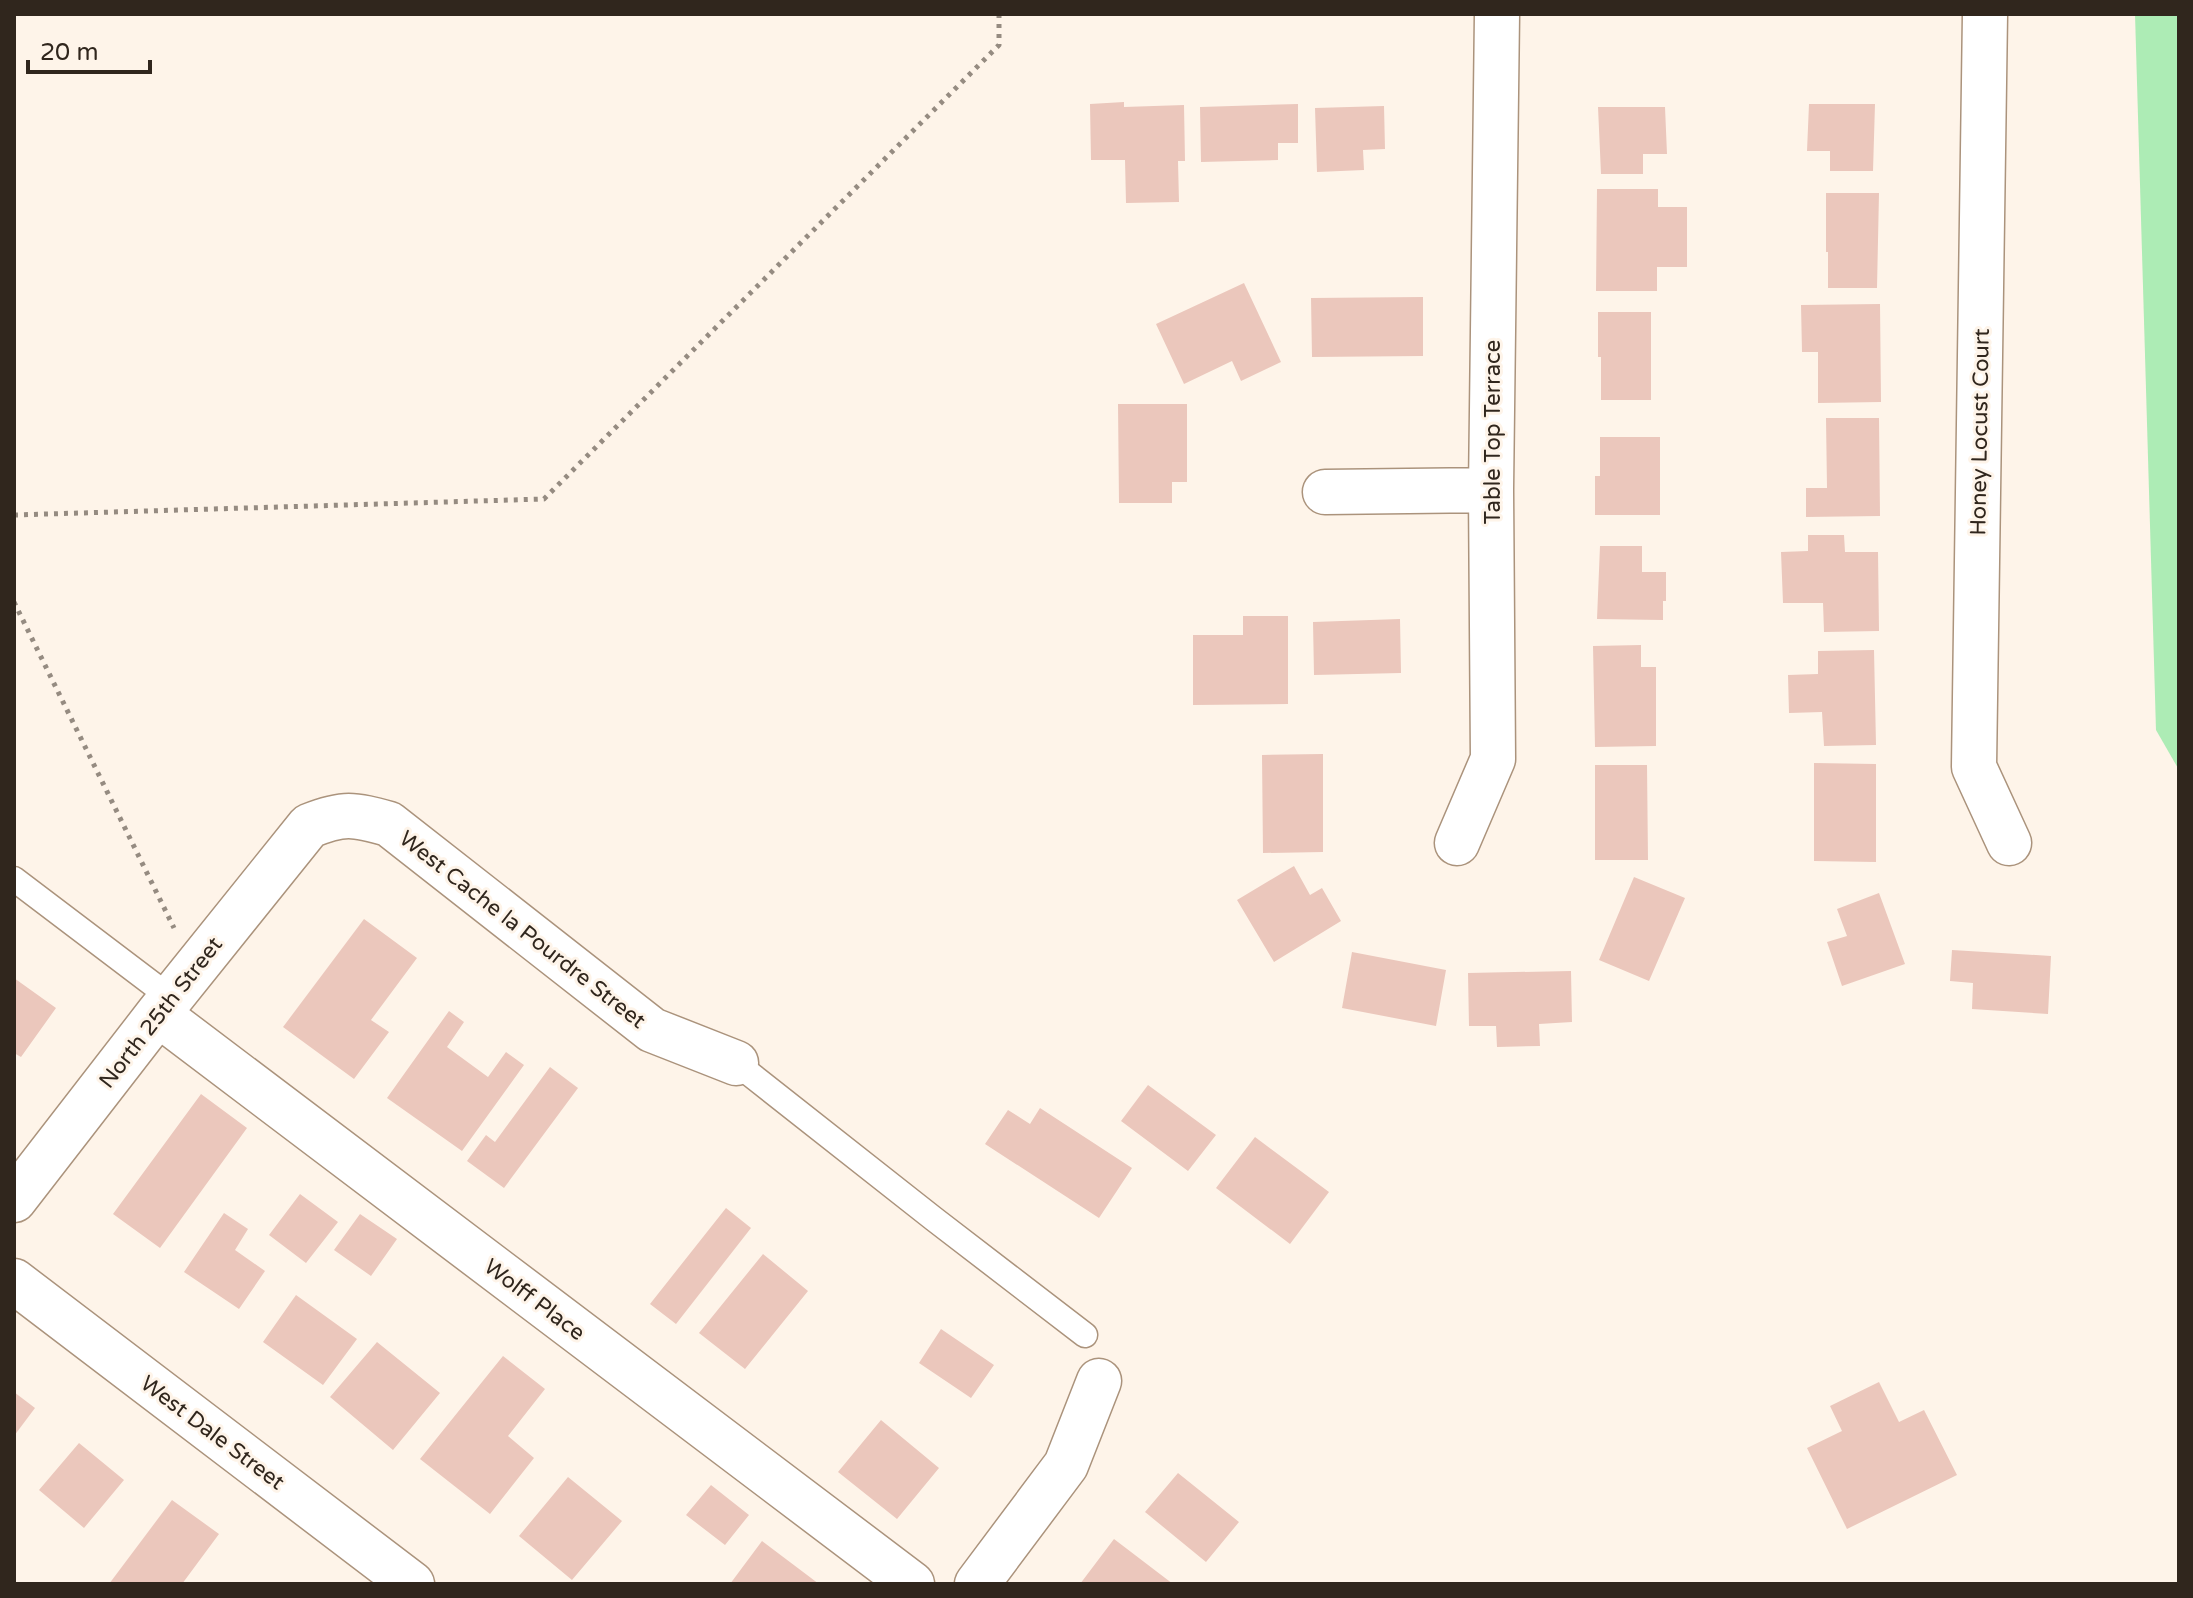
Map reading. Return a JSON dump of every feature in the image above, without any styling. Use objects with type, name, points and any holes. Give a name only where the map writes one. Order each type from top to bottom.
[{"type":"street","name":"Table Top Terrace","points":[[1457,843],[1493,759],[1491,490],[1497,14]]},
{"type":"street","name":"Honey Locust Court","points":[[1985,14],[1974,767],[2009,843]]},
{"type":"street","points":[[1325,492],[1491,490]]},
{"type":"street","name":"West Cache la Pourdre Street","points":[[309,826],[334,816],[357,815],[389,824],[652,1030],[736,1063]]},
{"type":"street","name":"North 25th Street","points":[[14,1200],[309,826]]},
{"type":"street","name":"Wolff Place","points":[[174,994],[912,1584]]},
{"type":"street","name":"West Dale Street","points":[[14,1281],[412,1584]]},
{"type":"street","points":[[977,1584],[1066,1465],[1099,1381]]},
{"type":"lane","points":[[14,879],[174,994]]},
{"type":"lane","points":[[736,1063],[1085,1335]]},
{"type":"path","points":[[14,515],[544,499],[999,45],[999,14]]},
{"type":"path","points":[[14,602],[174,994]]},
{"type":"green space","points":[[2135,14],[2179,14],[2179,770],[2156,730]]},
{"type":"building","points":[[1124,102],[1124,107],[1184,105],[1185,161],[1178,161],[1179,202],[1126,203],[1125,160],[1091,160],[1090,104]]},
{"type":"building","points":[[1298,104],[1298,143],[1278,143],[1278,160],[1201,162],[1200,107]]},
{"type":"building","points":[[1809,104],[1875,104],[1873,171],[1830,171],[1830,151],[1807,151]]},
{"type":"building","points":[[1384,106],[1385,149],[1363,150],[1364,170],[1317,172],[1315,108]]},
{"type":"building","points":[[1598,107],[1665,107],[1667,154],[1643,154],[1643,174],[1601,174]]},
{"type":"building","points":[[1597,189],[1658,189],[1658,207],[1687,207],[1687,267],[1657,267],[1657,291],[1596,291]]},
{"type":"building","points":[[1826,193],[1879,193],[1877,288],[1828,288]]},
{"type":"building","points":[[1244,283],[1281,362],[1241,381],[1232,361],[1184,384],[1156,324]]},
{"type":"building","points":[[1423,297],[1423,356],[1312,357],[1311,298]]},
{"type":"building","points":[[1880,304],[1881,402],[1818,403],[1818,352],[1802,352],[1801,305]]},
{"type":"building","points":[[1598,312],[1651,312],[1651,400],[1601,400]]},
{"type":"building","points":[[1118,404],[1187,404],[1187,482],[1172,482],[1172,503],[1119,503]]},
{"type":"building","points":[[1826,418],[1879,418],[1880,516],[1806,517],[1806,488],[1827,488]]},
{"type":"building","points":[[1600,437],[1660,437],[1660,515],[1595,515],[1595,476],[1600,476]]},
{"type":"building","points":[[1808,535],[1844,535],[1845,552],[1878,552],[1879,631],[1824,632],[1823,603],[1783,603],[1781,552],[1808,551]]},
{"type":"building","points":[[1600,546],[1642,546],[1642,572],[1666,572],[1663,620],[1597,619]]},
{"type":"building","points":[[1243,616],[1288,616],[1288,704],[1193,705],[1193,635],[1243,635]]},
{"type":"building","points":[[1400,619],[1401,673],[1314,675],[1313,622]]},
{"type":"building","points":[[1641,645],[1641,667],[1656,667],[1656,746],[1595,747],[1593,646]]},
{"type":"building","points":[[1874,650],[1876,745],[1824,746],[1822,712],[1789,713],[1788,675],[1818,674],[1818,651]]},
{"type":"building","points":[[1323,754],[1323,852],[1263,853],[1262,755]]},
{"type":"building","points":[[1814,763],[1876,764],[1876,862],[1814,861]]},
{"type":"building","points":[[1595,765],[1647,765],[1648,860],[1595,860]]},
{"type":"building","points":[[1294,866],[1310,895],[1322,888],[1341,921],[1274,962],[1237,900]]},
{"type":"building","points":[[1634,877],[1685,898],[1649,981],[1599,960]]},
{"type":"building","points":[[1879,893],[1905,964],[1842,986],[1827,942],[1847,936],[1837,909]]},
{"type":"building","points":[[364,919],[417,958],[371,1020],[389,1032],[354,1079],[283,1027]]},
{"type":"building","points":[[1952,950],[2051,956],[2048,1014],[1972,1009],[1973,983],[1950,981]]},
{"type":"building","points":[[1352,952],[1446,970],[1436,1026],[1342,1008]]},
{"type":"building","points":[[1571,971],[1572,1022],[1539,1024],[1540,1046],[1497,1047],[1496,1026],[1469,1026],[1468,973]]},
{"type":"building","points":[[14,978],[56,1008],[21,1057],[14,1053]]},
{"type":"building","points":[[449,1011],[464,1022],[447,1047],[488,1077],[506,1052],[524,1065],[462,1151],[387,1098]]},
{"type":"building","points":[[550,1067],[578,1088],[504,1188],[467,1161],[486,1135],[495,1142]]},
{"type":"building","points":[[1148,1085],[1216,1135],[1188,1171],[1121,1121]]},
{"type":"building","points":[[201,1094],[247,1128],[160,1248],[113,1214]]},
{"type":"building","points":[[1040,1108],[1132,1168],[1099,1218],[985,1144],[1008,1110],[1030,1124]]},
{"type":"building","points":[[1255,1137],[1329,1192],[1290,1244],[1216,1188]]},
{"type":"building","points":[[300,1194],[338,1222],[306,1263],[269,1235]]},
{"type":"building","points":[[726,1208],[751,1228],[676,1324],[650,1304]]},
{"type":"building","points":[[224,1213],[248,1229],[235,1250],[265,1271],[239,1309],[184,1272]]},
{"type":"building","points":[[360,1214],[397,1239],[371,1276],[334,1250]]},
{"type":"building","points":[[763,1254],[808,1291],[745,1369],[699,1333]]},
{"type":"building","points":[[296,1295],[357,1339],[323,1385],[263,1342]]},
{"type":"building","points":[[941,1329],[994,1365],[971,1398],[919,1363]]},
{"type":"building","points":[[377,1342],[440,1393],[393,1450],[330,1397]]},
{"type":"building","points":[[503,1356],[545,1389],[508,1436],[534,1458],[490,1514],[420,1459]]},
{"type":"building","points":[[1879,1382],[1899,1422],[1924,1410],[1957,1475],[1847,1529],[1807,1448],[1842,1431],[1830,1406]]},
{"type":"building","points":[[14,1392],[35,1408],[14,1436]]},
{"type":"building","points":[[881,1420],[939,1468],[897,1519],[838,1472]]},
{"type":"building","points":[[79,1443],[124,1480],[84,1528],[39,1490]]},
{"type":"building","points":[[1178,1473],[1239,1522],[1206,1562],[1145,1512]]},
{"type":"building","points":[[568,1477],[622,1521],[572,1580],[519,1536]]},
{"type":"building","points":[[711,1485],[749,1515],[725,1545],[686,1515]]},
{"type":"building","points":[[172,1500],[219,1534],[182,1584],[109,1584]]},
{"type":"building","points":[[1114,1539],[1173,1584],[1080,1584]]},
{"type":"building","points":[[762,1541],[819,1584],[730,1584]]}]
